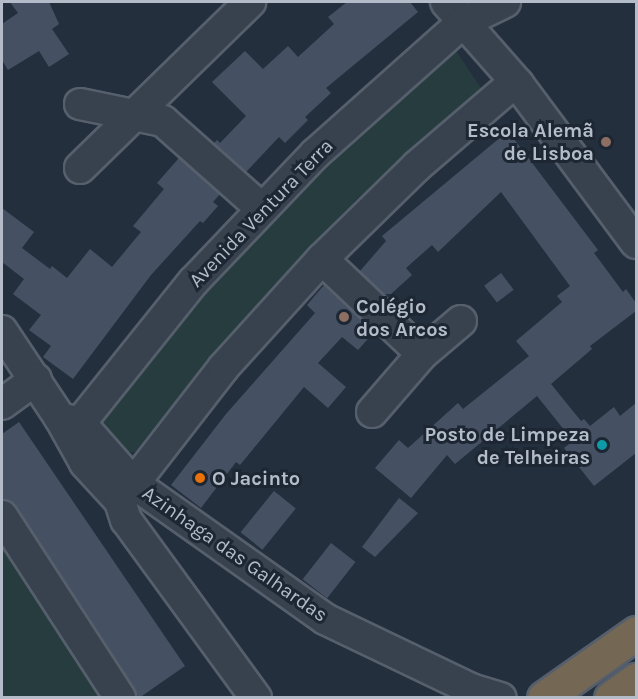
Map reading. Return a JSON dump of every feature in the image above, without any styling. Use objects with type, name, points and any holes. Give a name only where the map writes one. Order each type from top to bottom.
[{"type":"highway","points":[[544,698],[636,633]]},
{"type":"highway","points":[[611,698],[636,680]]},
{"type":"street","points":[[80,168],[250,2]]},
{"type":"street","name":"Avenida Ventura Terra","points":[[70,420],[261,208],[372,101],[454,12],[505,2]]},
{"type":"street","points":[[454,12],[514,83],[636,243]]},
{"type":"street","points":[[127,492],[223,368],[322,259],[417,166],[514,83]]},
{"type":"street","points":[[80,104],[163,121],[261,208]]},
{"type":"street","points":[[322,259],[422,354]]},
{"type":"street","points":[[372,412],[422,354],[460,321]]},
{"type":"street","name":"Azinhaga das Galhardas","points":[[2,331],[36,379],[127,492],[325,619],[471,689],[501,698]]},
{"type":"street","points":[[2,404],[36,379]]},
{"type":"street","name":"Azinhaga das Galhardas","points":[[127,492],[126,519],[256,698]]},
{"type":"street","points":[[2,516],[120,698]]},
{"type":"green space","points":[[454,48],[481,88],[358,198],[298,259],[185,389],[135,452],[128,452],[98,422],[145,357],[323,162]]},
{"type":"green space","points":[[2,539],[113,697],[2,697]]},
{"type":"building","points":[[10,2],[49,2],[59,24],[52,29],[69,54],[49,67],[39,51],[8,70],[2,60],[2,24],[18,13]]},
{"type":"building","points":[[347,2],[410,2],[418,12],[326,88],[331,93],[305,117],[308,120],[285,143],[279,137],[246,172],[214,143],[217,140],[220,143],[246,116],[212,82],[245,51],[263,69],[288,46],[298,57],[334,24],[328,17]]},
{"type":"building","points":[[508,131],[598,250],[594,253],[623,292],[626,289],[636,303],[636,311],[590,346],[592,349],[551,384],[581,421],[584,419],[590,426],[614,407],[620,416],[636,403],[636,453],[594,486],[564,448],[573,441],[537,396],[455,464],[447,455],[411,498],[375,468],[399,440],[408,448],[458,403],[463,409],[529,356],[516,341],[562,302],[557,296],[570,286],[501,192],[438,252],[432,245],[406,268],[412,275],[391,294],[383,294],[360,271],[386,241],[382,236]]},
{"type":"building","points":[[179,158],[220,194],[213,202],[218,206],[203,223],[200,221],[151,275],[73,379],[43,357],[51,346],[29,330],[41,315],[13,294],[24,279],[2,262],[2,208],[34,232],[22,248],[50,269],[52,266],[67,278],[90,249],[112,267],[141,232],[133,226],[164,189],[157,183]]},
{"type":"building","points":[[501,273],[514,290],[497,302],[484,286]]},
{"type":"building","points":[[324,285],[374,332],[358,350],[342,337],[318,363],[346,387],[328,408],[304,387],[240,465],[236,462],[201,508],[171,485],[226,414],[315,313],[307,305]]},
{"type":"building","points":[[19,422],[185,666],[139,698],[16,507],[2,499],[2,434]]},
{"type":"building","points":[[274,491],[296,509],[262,550],[241,532]]},
{"type":"building","points":[[399,498],[418,513],[375,557],[362,547]]},
{"type":"building","points":[[331,543],[355,562],[327,598],[303,579]]},
{"type":"place","name":"Escola Alemã de Lisboa","points":[[606,142]]},
{"type":"place","name":"Colégio dos Arcos","points":[[344,317]]},
{"type":"place","name":"Posto de Limpeza de Telheiras","points":[[602,445]]},
{"type":"place","name":"O Jacinto","points":[[200,478]]}]
